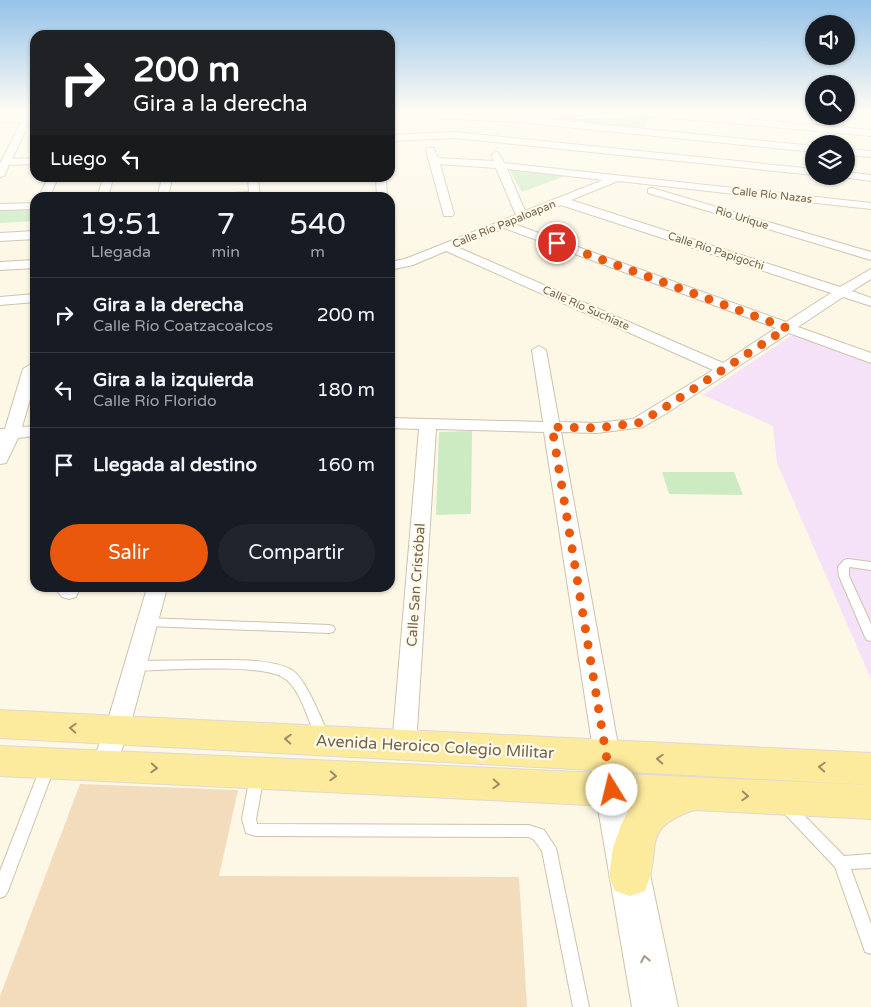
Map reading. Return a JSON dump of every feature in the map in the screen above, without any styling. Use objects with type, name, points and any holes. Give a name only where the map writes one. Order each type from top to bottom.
[{"type":"main road","name":"Avenida Heroico Colegio Militar","points":[[0,724],[404,746],[610,773],[701,794],[871,802]]},
{"type":"main road","name":"Avenida Heroico Colegio Militar","points":[[0,760],[258,773],[610,773],[871,769]]},
{"type":"main road","points":[[610,773],[655,1007]]},
{"type":"main road","points":[[630,877],[633,842],[639,824],[645,816],[667,801],[701,794]]},
{"type":"street","points":[[497,159],[522,216]]},
{"type":"street","points":[[617,159],[758,181],[805,173]]},
{"type":"street","points":[[672,159],[758,181],[797,159]]},
{"type":"street","points":[[758,181],[763,159]]},
{"type":"street","points":[[434,160],[448,214]]},
{"type":"street","name":"Calle Río Nazas","points":[[434,160],[500,165],[615,179],[758,181],[795,198],[871,206]]},
{"type":"street","points":[[0,174],[4,164],[30,161]]},
{"type":"street","points":[[855,176],[871,178]]},
{"type":"street","name":"Rio Urique","points":[[615,179],[758,181],[871,256]]},
{"type":"street","name":"Calle Río Papaloapan","points":[[395,265],[409,262],[615,179]]},
{"type":"street","points":[[795,198],[871,219]]},
{"type":"street","name":"Calle Río Papigochi","points":[[561,200],[871,302]]},
{"type":"street","points":[[0,208],[30,206]]},
{"type":"street","points":[[504,224],[871,358]]},
{"type":"street","points":[[0,236],[30,235]]},
{"type":"street","name":"Calle Río Suchiate","points":[[447,247],[724,369]]},
{"type":"street","points":[[0,266],[30,264]]},
{"type":"street","points":[[395,423],[597,428],[638,423],[871,274]]},
{"type":"street","points":[[0,301],[30,298]]},
{"type":"street","points":[[538,350],[610,773]]},
{"type":"street","points":[[0,459],[6,434],[30,372]]},
{"type":"street","name":"Calle San Cristóbal","points":[[404,746],[428,424]]},
{"type":"street","points":[[6,434],[30,432]]},
{"type":"street","points":[[104,765],[117,730],[157,592]]},
{"type":"lane","points":[[871,566],[848,563],[843,566],[844,576],[871,637]]},
{"type":"lane","points":[[148,622],[329,629]]},
{"type":"lane","points":[[135,666],[253,666],[279,670],[288,674],[298,686],[324,741]]},
{"type":"lane","points":[[0,891],[50,763]]},
{"type":"lane","points":[[258,773],[248,819],[251,828],[256,830],[529,831],[539,835],[549,848],[582,1007]]},
{"type":"lane","points":[[778,798],[841,863],[871,946]]},
{"type":"lane","points":[[841,863],[871,861]]},
{"type":"shaded area","points":[[794,334],[871,363],[871,679],[777,463],[773,426],[703,395]]},
{"type":"green space","points":[[508,167],[568,175],[522,192]]},
{"type":"green space","points":[[30,208],[30,221],[0,223],[0,209]]},
{"type":"green space","points":[[472,431],[471,514],[436,515],[439,432]]},
{"type":"green space","points":[[662,472],[734,472],[743,495],[669,494]]},
{"type":"building","points":[[80,784],[238,790],[219,876],[519,877],[527,1007],[0,1007],[0,996]]},
{"type":"route","points":[[557,243],[787,328],[638,423],[597,428],[552,427],[612,790]]}]
